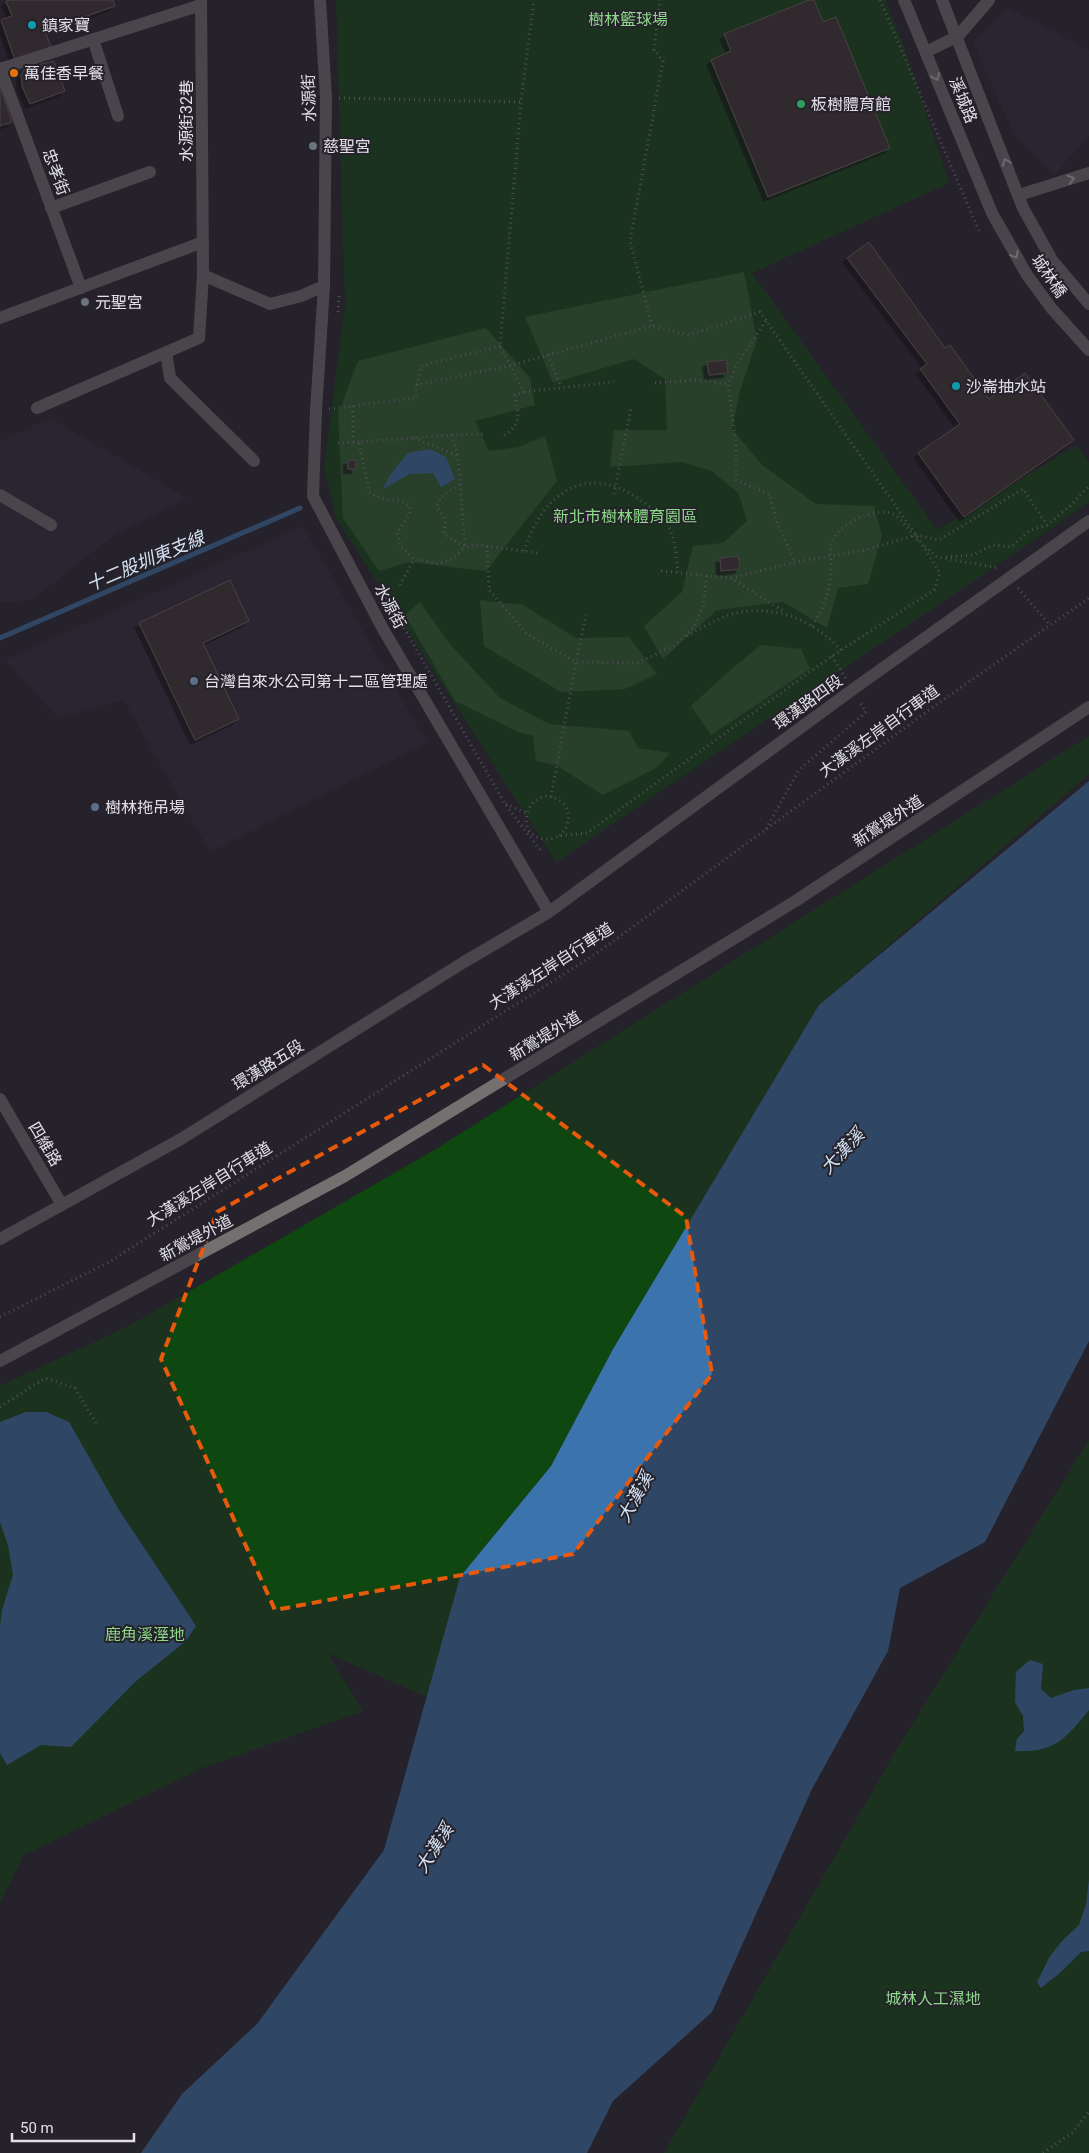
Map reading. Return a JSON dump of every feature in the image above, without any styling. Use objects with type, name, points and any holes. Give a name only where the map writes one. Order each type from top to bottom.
[{"type":"street","name":"水源街","points":[[320,0],[326,97],[324,286],[316,410],[313,496],[383,629],[549,912]]},
{"type":"street","name":"溪城路","points":[[904,0],[992,212]]},
{"type":"street","name":"溪城路","points":[[942,0],[958,36],[1024,208]]},
{"type":"street","points":[[926,52],[958,36],[989,0]]},
{"type":"street","points":[[0,68],[201,3]]},
{"type":"street","name":"水源街32巷","points":[[201,3],[204,275]]},
{"type":"street","points":[[93,39],[118,116]]},
{"type":"street","name":"忠孝街","points":[[0,68],[81,288]]},
{"type":"street","points":[[52,208],[150,172]]},
{"type":"street","points":[[1019,196],[1089,173]]},
{"type":"street","name":"城林橋","points":[[1024,208],[1052,260],[1089,304]]},
{"type":"street","name":"城林橋","points":[[992,212],[1027,275],[1052,309],[1089,350]]},
{"type":"street","points":[[0,318],[203,242]]},
{"type":"street","points":[[37,408],[199,338],[204,275],[270,304],[301,296],[324,286]]},
{"type":"street","points":[[166,352],[170,378],[254,461]]},
{"type":"street","points":[[0,495],[51,526]]},
{"type":"street","name":"環漢路四段","points":[[549,912],[852,690],[1089,521]]},
{"type":"street","name":"新鶯堤外道","points":[[0,1361],[345,1176],[794,902],[1089,707]]},
{"type":"street","name":"環漢路五段","points":[[0,1239],[181,1139],[456,967],[549,912]]},
{"type":"street","name":"四維路","points":[[0,1099],[62,1204]]},
{"type":"path","points":[[524,392],[500,346],[521,102],[534,0]]},
{"type":"path","points":[[652,326],[630,241],[664,61],[654,50],[660,0]]},
{"type":"path","points":[[880,0],[979,231]]},
{"type":"path","points":[[326,97],[521,102]]},
{"type":"path","points":[[417,385],[510,366],[652,326],[689,335],[760,312],[916,535],[940,573],[934,590],[832,656],[588,833],[545,839],[532,833],[526,820],[526,813],[534,801],[540,798],[551,797],[560,800],[568,811],[568,825],[559,836]]},
{"type":"path","points":[[766,321],[739,361],[728,384],[736,443],[736,480],[770,495],[776,520],[795,562]]},
{"type":"path","points":[[316,410],[416,398],[420,366],[500,346]]},
{"type":"path","points":[[548,355],[561,387]]},
{"type":"path","points":[[655,382],[696,380],[728,384]]},
{"type":"path","points":[[504,434],[514,429],[519,416],[515,395],[561,387],[614,382]]},
{"type":"path","points":[[353,406],[353,442]]},
{"type":"path","points":[[614,494],[631,408]]},
{"type":"path","points":[[338,443],[484,434]]},
{"type":"path","points":[[452,435],[458,456],[465,547]]},
{"type":"path","points":[[413,438],[458,456]]},
{"type":"path","points":[[359,442],[369,492],[375,497],[403,501],[410,506],[410,514],[397,533],[400,546],[414,559],[438,564],[452,559],[465,547]]},
{"type":"path","points":[[524,551],[531,530],[545,507],[566,490],[590,483],[615,485],[653,509],[667,525],[675,544],[678,572]]},
{"type":"path","points":[[459,484],[441,497],[437,506],[444,520],[444,534],[465,547],[487,546],[538,553]]},
{"type":"path","points":[[931,558],[973,556],[993,545],[1011,547],[1029,531],[1046,525],[1070,506],[1089,486]]},
{"type":"path","points":[[661,571],[731,578],[795,562],[866,550],[916,535],[939,540],[1023,489],[1046,525]]},
{"type":"path","points":[[812,626],[823,608],[830,589],[831,542],[838,532],[860,516],[882,513],[894,514],[937,557],[1001,569]]},
{"type":"path","points":[[487,546],[489,590],[527,634],[576,662],[637,663],[674,646],[694,627],[703,606],[707,575]]},
{"type":"path","points":[[400,585],[414,559]]},
{"type":"path","points":[[731,578],[787,614],[828,635],[842,650]]},
{"type":"path","points":[[1013,582],[1049,624]]},
{"type":"path","points":[[384,593],[506,804],[541,852]]},
{"type":"path","name":"大漢溪左岸自行車道","points":[[0,1317],[109,1262],[597,953],[1049,624],[1089,598]]},
{"type":"path","points":[[683,637],[736,613],[765,611],[787,614]]},
{"type":"path","points":[[551,797],[586,616]]},
{"type":"path","points":[[765,830],[800,770],[866,712],[832,656]]},
{"type":"path","points":[[506,804],[526,813]]},
{"type":"path","points":[[0,1408],[45,1378],[75,1388],[96,1423]]},
{"type":"path","points":[[1043,2153],[1072,2133],[1089,2112]]},
{"type":"highlighted area","points":[[483,1065],[686,1217],[712,1374],[573,1554],[275,1610],[161,1359],[217,1212]]},
{"type":"shaded area","points":[[1008,8],[1089,50],[1089,136],[1054,175],[1014,135],[973,42]]},
{"type":"shaded area","points":[[50,418],[187,498],[113,536],[32,600],[0,603],[0,442]]},
{"type":"shaded area","points":[[303,526],[427,743],[210,852],[124,700],[58,718],[5,660]]},
{"type":"green space","name":"新北市樹林體育園區","points":[[336,0],[885,0],[904,47],[949,183],[752,273],[937,530],[1077,445],[1089,463],[1089,503],[556,862],[336,518],[324,468],[345,305]]},
{"type":"green space","points":[[744,272],[757,340],[740,391],[732,429],[762,465],[816,504],[874,506],[882,536],[868,584],[838,588],[827,628],[783,602],[717,610],[663,659],[644,626],[682,592],[693,546],[723,543],[747,521],[739,494],[712,471],[682,462],[610,467],[614,430],[667,430],[665,379],[634,359],[553,383],[525,317]]},
{"type":"green space","points":[[486,328],[530,378],[535,405],[475,421],[489,451],[519,447],[545,436],[557,481],[486,571],[409,562],[379,571],[343,518],[338,414],[358,361]]},
{"type":"green space","points":[[480,600],[523,605],[576,638],[629,637],[657,674],[625,689],[561,692],[484,646]]},
{"type":"green space","points":[[420,602],[449,643],[500,698],[549,724],[629,731],[638,748],[670,753],[656,768],[603,795],[556,765],[536,761],[533,736],[518,732],[455,701],[405,615]]},
{"type":"green space","points":[[761,645],[801,649],[810,669],[711,735],[691,706]]},
{"type":"green space","name":"鹿角溪溼地","points":[[1089,736],[1089,774],[819,1005],[613,1349],[551,1466],[460,1577],[427,1697],[327,1653],[363,1711],[202,1768],[24,1855],[0,1903],[0,1386],[129,1326],[436,1149]]},
{"type":"green space","name":"城林人工濕地","points":[[1089,1440],[1089,2153],[664,2153],[897,1749]]},
{"type":"water","points":[[430,449],[446,457],[455,479],[441,487],[433,473],[410,474],[383,489],[390,475],[408,453]]},
{"type":"water","name":"大漢溪","points":[[1089,781],[1089,1341],[985,1542],[900,1588],[888,1651],[812,1789],[712,2012],[613,2101],[587,2153],[141,2153],[182,2094],[257,2024],[384,1850],[460,1577],[551,1466],[613,1349],[819,1005]]},
{"type":"water","points":[[26,1412],[46,1412],[69,1422],[119,1510],[196,1626],[186,1641],[135,1682],[71,1747],[41,1745],[7,1765],[0,1753],[0,1627],[2,1610],[13,1575],[8,1545],[0,1522],[0,1422]]},
{"type":"water","points":[[1030,1660],[1043,1664],[1041,1689],[1051,1698],[1074,1690],[1089,1688],[1089,1710],[1066,1736],[1050,1747],[1040,1750],[1015,1751],[1017,1739],[1024,1731],[1023,1716],[1015,1702],[1016,1672]]},
{"type":"water","points":[[1089,1879],[1089,1951],[1081,1952],[1041,1988],[1037,1982],[1050,1956],[1079,1925],[1086,1905]]},
{"type":"building","name":"鎮家寶","points":[[113,0],[115,6],[45,31],[51,47],[15,60],[1,20],[12,16],[6,1]]},
{"type":"building","name":"板樹體育館","points":[[809,0],[814,0],[823,22],[836,17],[890,148],[768,197],[711,60],[731,51],[724,34]]},
{"type":"building","points":[[54,61],[65,91],[30,104],[22,86],[21,75],[25,68]]},
{"type":"building","points":[[0,86],[12,122],[0,126]]},
{"type":"building","name":"沙崙抽水站","points":[[869,242],[945,348],[950,345],[989,399],[1025,373],[1074,440],[964,517],[918,453],[960,424],[920,369],[927,364],[847,258]]},
{"type":"building","points":[[726,360],[728,373],[709,375],[707,362]]},
{"type":"building","points":[[348,460],[356,460],[356,469],[348,469]]},
{"type":"building","points":[[738,556],[740,569],[721,571],[720,558]]},
{"type":"building","name":"台灣自來水公司第十二區管理處","points":[[230,580],[249,621],[203,643],[239,719],[195,740],[139,623]]},
{"type":"waterway","name":"十二股圳東支線","points":[[0,638],[300,508]]},
{"type":"place","name":"鎮家寶","points":[[32,25]]},
{"type":"place","name":"萬佳香早餐","points":[[14,73]]},
{"type":"place","name":"板樹體育館","points":[[801,104]]},
{"type":"place","name":"慈聖宮","points":[[313,146]]},
{"type":"place","name":"元聖宮","points":[[85,302]]},
{"type":"place","name":"沙崙抽水站","points":[[956,386]]},
{"type":"place","name":"台灣自來水公司第十二區管理處","points":[[194,681]]},
{"type":"place","name":"樹林拖吊場","points":[[95,807]]},
{"type":"park label","name":"樹林籃球場","points":[[628,19]]}]
